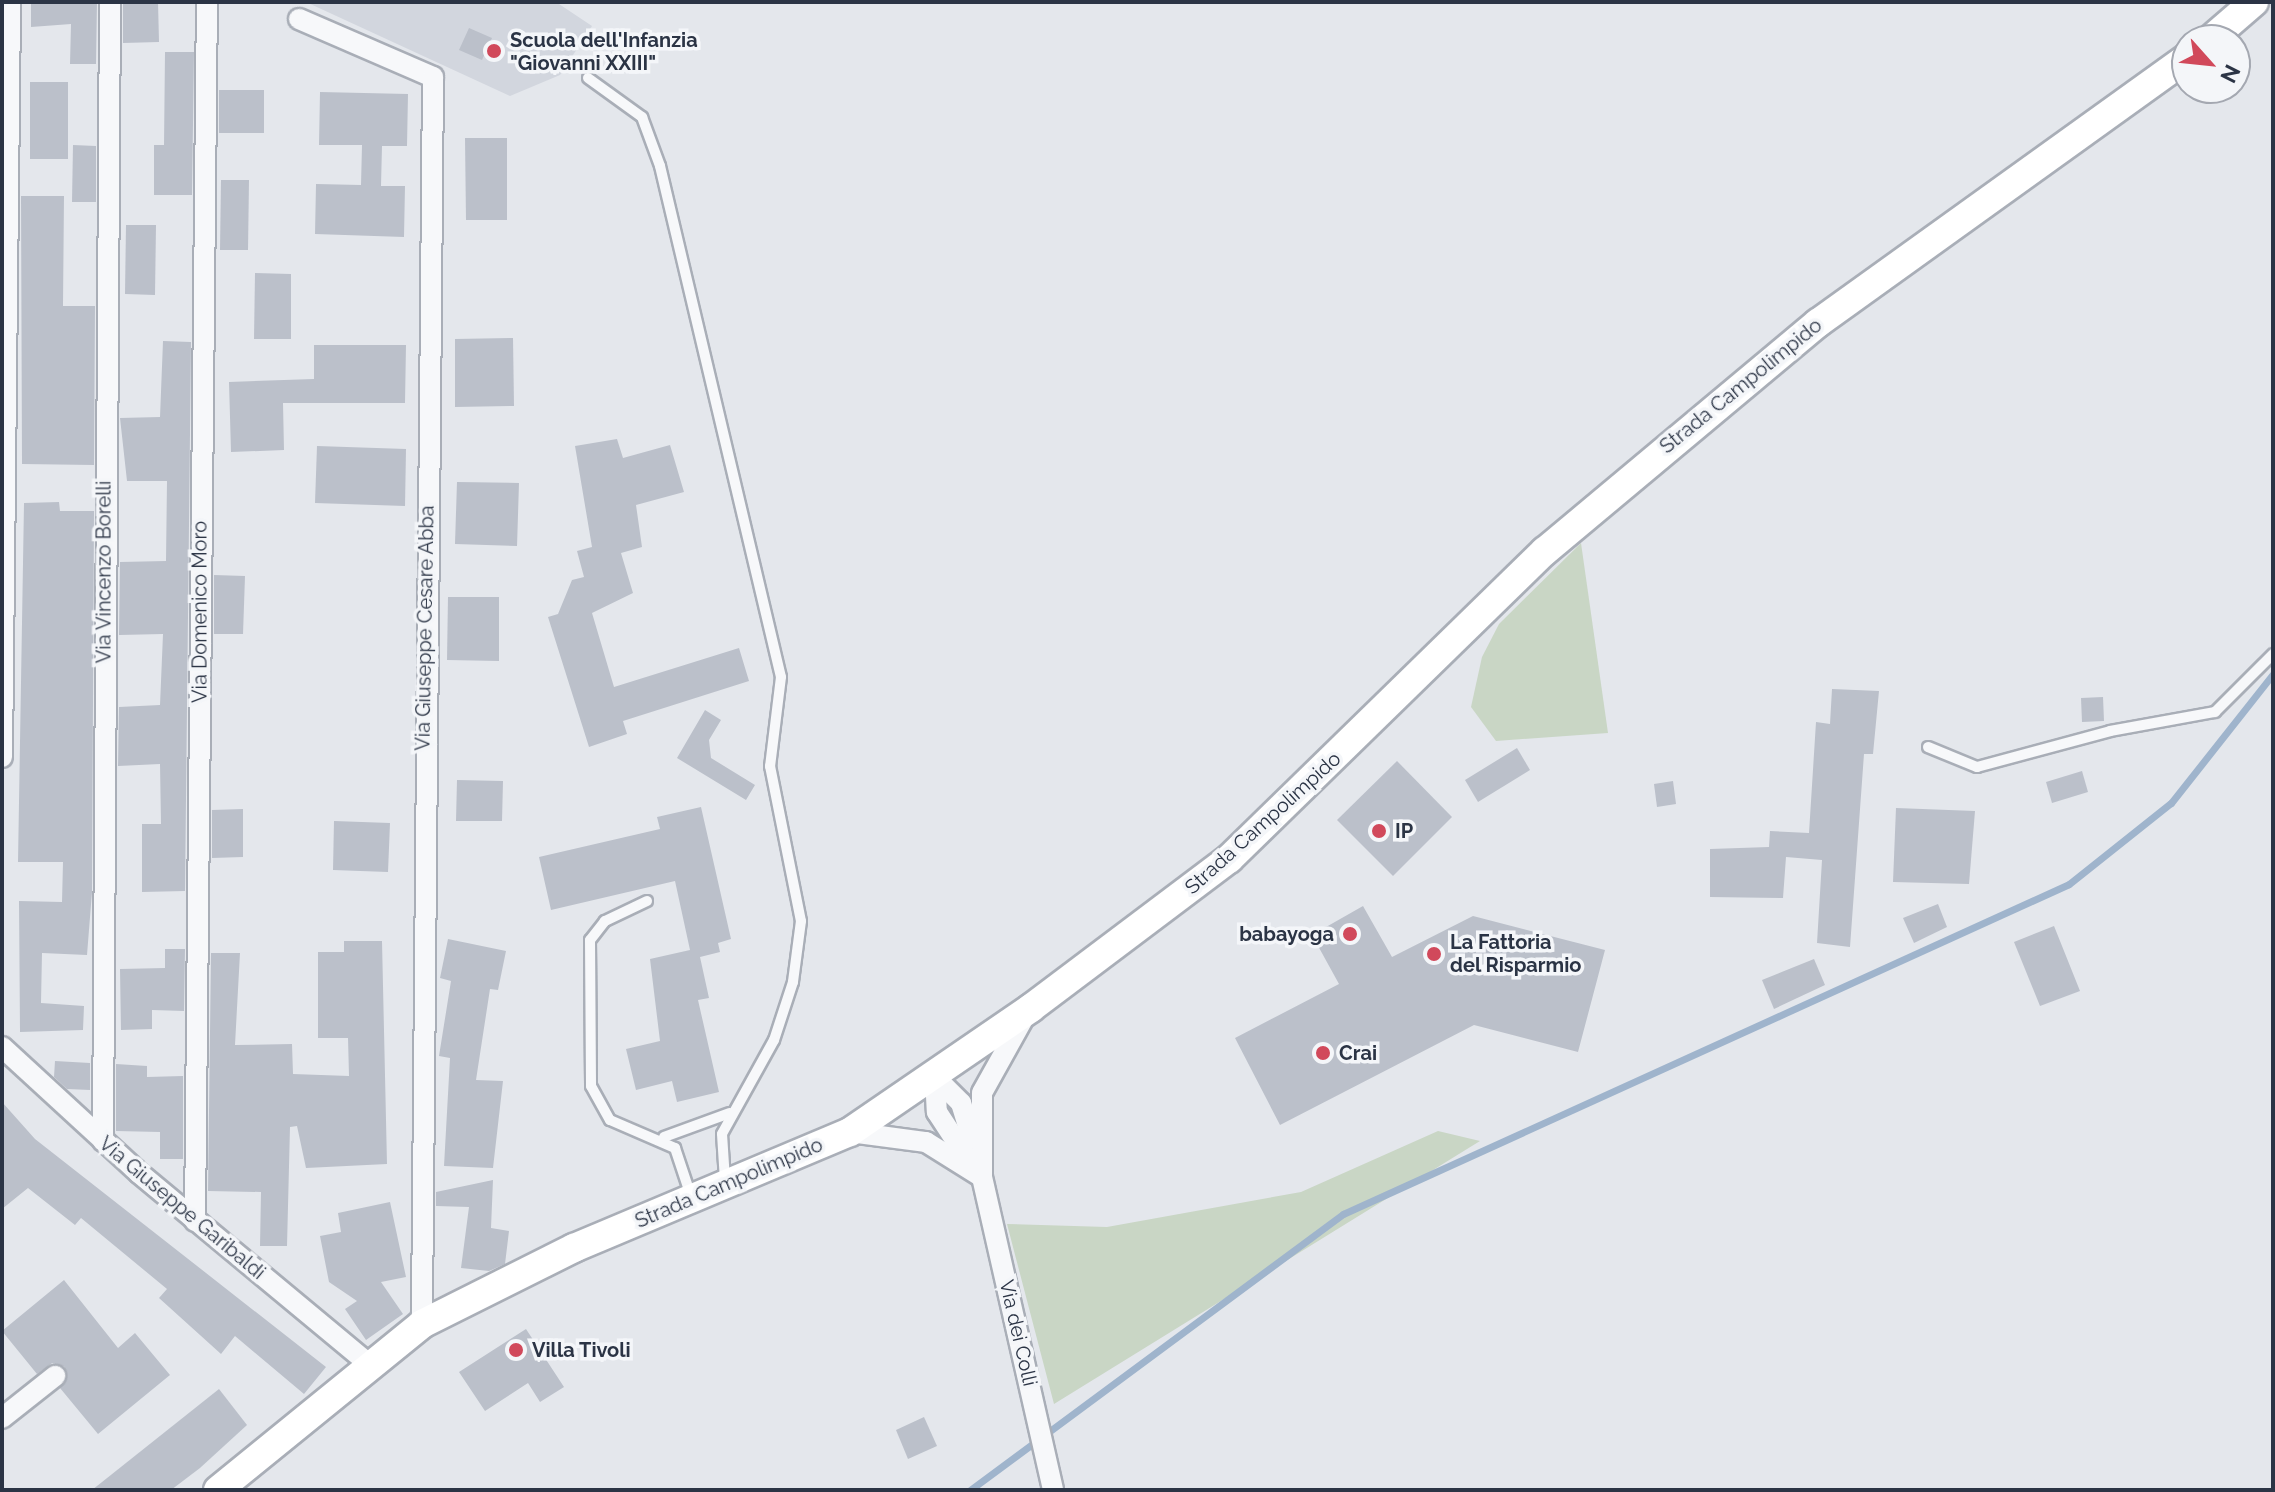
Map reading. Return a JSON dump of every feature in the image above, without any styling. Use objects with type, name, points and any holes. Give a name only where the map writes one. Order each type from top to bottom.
[{"type":"street","points":[[2,757],[10,2]]},
{"type":"street","name":"Via Vincenzo Borelli","points":[[103,1141],[110,2]]},
{"type":"street","name":"Via Domenico Moro","points":[[195,1221],[207,2]]},
{"type":"street","points":[[2229,24],[2254,2]]},
{"type":"street","name":"Via Giuseppe Cesare Abba","points":[[299,19],[433,77],[422,1324]]},
{"type":"street","name":"Strada Campolimpido","points":[[218,1490],[367,1362],[422,1324],[692,1198],[850,1132],[935,1077],[1031,1008],[1229,859],[1545,551],[1793,343],[2171,70]]},
{"type":"street","name":"Via dei Colli","points":[[1031,1008],[982,1093],[982,1177],[1053,1490]]},
{"type":"street","name":"Via Giuseppe Garibaldi","points":[[2,1047],[195,1221],[367,1362]]},
{"type":"street","name":"Via dei Colli","points":[[935,1077],[943,1126],[982,1177]]},
{"type":"street","points":[[850,1132],[926,1142],[982,1177]]},
{"type":"street","points":[[2,1418],[55,1376]]},
{"type":"lane","points":[[588,78],[642,117],[660,166],[781,677],[770,766],[801,921],[793,982],[774,1040],[730,1113],[719,1150],[726,1183]]},
{"type":"lane","points":[[1928,747],[1977,767],[2110,731],[2215,712],[2273,654]]},
{"type":"lane","points":[[647,901],[605,921],[590,940],[590,1076],[602,1113],[664,1137],[682,1158],[692,1198]]},
{"type":"lane","points":[[664,1137],[730,1113]]},
{"type":"shaded area","name":"Scuola dell'Infanzia \"Giovanni XXIII\"","points":[[306,2],[556,2],[592,26],[560,75],[510,96]]},
{"type":"green space","points":[[1581,543],[1608,733],[1496,741],[1471,707],[1482,657],[1499,624]]},
{"type":"green space","points":[[1438,1131],[1480,1141],[1054,1404],[1007,1224],[1107,1227],[1301,1192]]},
{"type":"building","points":[[31,2],[97,2],[96,64],[70,64],[71,24],[31,27]]},
{"type":"building","points":[[123,2],[158,2],[159,42],[123,43]]},
{"type":"building","points":[[469,28],[492,38],[482,60],[459,50]]},
{"type":"building","points":[[165,52],[194,52],[192,195],[154,195],[154,145],[164,145]]},
{"type":"building","points":[[30,82],[68,82],[68,159],[30,159]]},
{"type":"building","points":[[219,90],[264,90],[264,133],[219,133]]},
{"type":"building","points":[[320,92],[408,94],[407,146],[382,146],[381,186],[405,186],[404,237],[315,234],[316,184],[361,185],[362,145],[319,145]]},
{"type":"building","points":[[465,138],[507,138],[507,220],[466,220]]},
{"type":"building","points":[[73,145],[96,146],[96,202],[72,202]]},
{"type":"building","points":[[221,180],[249,180],[248,250],[220,250]]},
{"type":"building","points":[[21,196],[64,196],[63,306],[95,306],[94,465],[22,464]]},
{"type":"building","points":[[126,225],[156,225],[155,295],[125,294]]},
{"type":"building","points":[[255,273],[291,274],[291,339],[254,339]]},
{"type":"building","points":[[513,338],[514,406],[455,407],[455,339]]},
{"type":"building","points":[[163,341],[191,342],[185,891],[142,892],[142,824],[161,824],[160,764],[118,766],[119,707],[160,705],[163,634],[119,635],[120,562],[166,561],[167,481],[127,481],[120,418],[160,417]]},
{"type":"building","points":[[314,345],[406,345],[405,403],[283,403],[284,450],[231,452],[229,382],[314,379]]},
{"type":"building","points":[[617,439],[623,458],[670,445],[684,492],[636,505],[642,547],[621,553],[633,593],[592,613],[614,687],[739,648],[749,681],[623,721],[627,734],[589,747],[548,617],[558,614],[572,580],[584,577],[577,551],[592,547],[575,446]]},
{"type":"building","points":[[317,446],[406,449],[405,506],[315,503]]},
{"type":"building","points":[[457,482],[519,483],[517,546],[455,544]]},
{"type":"building","points":[[59,502],[60,511],[94,511],[92,892],[87,955],[42,953],[41,1003],[84,1006],[83,1030],[20,1032],[19,901],[62,902],[63,862],[18,862],[24,503]]},
{"type":"building","points":[[214,575],[245,576],[243,634],[214,634]]},
{"type":"building","points":[[448,597],[499,597],[499,661],[447,660]]},
{"type":"building","points":[[1832,689],[1879,691],[1873,754],[1864,754],[1850,947],[1817,943],[1822,860],[1786,857],[1783,898],[1710,897],[1710,849],[1769,847],[1770,831],[1809,833],[1816,722],[1830,724]]},
{"type":"building","points":[[2103,697],[2104,721],[2082,722],[2081,698]]},
{"type":"building","points":[[705,710],[721,720],[709,740],[711,758],[755,785],[746,800],[677,758]]},
{"type":"building","points":[[1517,748],[1530,770],[1478,802],[1465,780]]},
{"type":"building","points":[[1397,761],[1452,817],[1393,876],[1337,820]]},
{"type":"building","points":[[2082,771],[2088,792],[2052,803],[2046,782]]},
{"type":"building","points":[[457,780],[503,781],[502,821],[456,821]]},
{"type":"building","points":[[1673,781],[1676,804],[1657,807],[1654,784]]},
{"type":"building","points":[[701,807],[731,939],[718,943],[720,952],[700,957],[709,998],[698,1000],[719,1092],[677,1102],[672,1081],[636,1090],[626,1049],[660,1041],[650,959],[690,950],[675,881],[551,910],[539,857],[660,829],[657,817]]},
{"type":"building","points":[[1896,808],[1975,811],[1969,884],[1893,882]]},
{"type":"building","points":[[243,809],[243,857],[212,858],[212,810]]},
{"type":"building","points":[[334,821],[390,823],[388,872],[333,870]]},
{"type":"building","points":[[1938,904],[1947,927],[1914,943],[1903,918]]},
{"type":"building","points":[[1363,906],[1392,957],[1473,916],[1605,950],[1578,1052],[1474,1025],[1280,1125],[1235,1038],[1339,984],[1312,935]]},
{"type":"building","points":[[2054,926],[2080,991],[2040,1006],[2014,942]]},
{"type":"building","points":[[448,939],[506,951],[498,990],[490,989],[476,1080],[503,1081],[493,1168],[444,1166],[450,1058],[439,1056],[451,981],[440,978]]},
{"type":"building","points":[[344,941],[382,941],[387,1164],[306,1168],[297,1126],[290,1127],[287,1246],[260,1246],[261,1192],[208,1191],[211,953],[240,953],[235,1045],[292,1044],[293,1074],[349,1076],[348,1038],[318,1038],[318,952],[344,952]]},
{"type":"building","points":[[165,949],[185,949],[184,1011],[152,1010],[152,1029],[121,1030],[120,969],[165,968]]},
{"type":"building","points":[[1814,959],[1825,985],[1774,1009],[1762,980]]},
{"type":"building","points":[[55,1061],[90,1063],[90,1090],[67,1089],[54,1077]]},
{"type":"building","points":[[116,1064],[147,1066],[147,1077],[183,1076],[183,1159],[160,1159],[160,1132],[116,1131]]},
{"type":"building","points":[[2,1102],[35,1139],[326,1367],[304,1394],[235,1336],[221,1354],[159,1298],[167,1289],[81,1218],[75,1225],[28,1188],[2,1209]]},
{"type":"building","points":[[493,1180],[491,1228],[509,1231],[505,1264],[489,1271],[461,1268],[469,1207],[436,1206],[436,1192]]},
{"type":"building","points":[[390,1202],[406,1277],[381,1282],[403,1314],[366,1340],[345,1309],[357,1301],[329,1282],[320,1236],[341,1232],[338,1213]]},
{"type":"building","points":[[64,1280],[118,1348],[135,1333],[170,1375],[98,1434],[60,1388],[65,1367],[52,1363],[37,1374],[2,1331]]},
{"type":"building","name":"Villa Tivoli","points":[[526,1329],[564,1387],[540,1402],[528,1383],[485,1411],[459,1372]]},
{"type":"building","points":[[219,1389],[247,1425],[200,1468],[171,1490],[92,1490]]},
{"type":"building","points":[[924,1417],[937,1446],[908,1459],[896,1430]]},
{"type":"waterway","points":[[970,1490],[1343,1214],[2069,884],[2171,803],[2273,674]]},
{"type":"place","name":"Scuola dell'Infanzia \"Giovanni XXIII\"","points":[[494,51]]},
{"type":"place","name":"IP","points":[[1379,831]]},
{"type":"place","name":"babayoga","points":[[1350,934]]},
{"type":"place","name":"La Fattoria del Risparmio","points":[[1434,954]]},
{"type":"place","name":"Crai","points":[[1323,1053]]},
{"type":"place","name":"Villa Tivoli","points":[[516,1350]]}]
